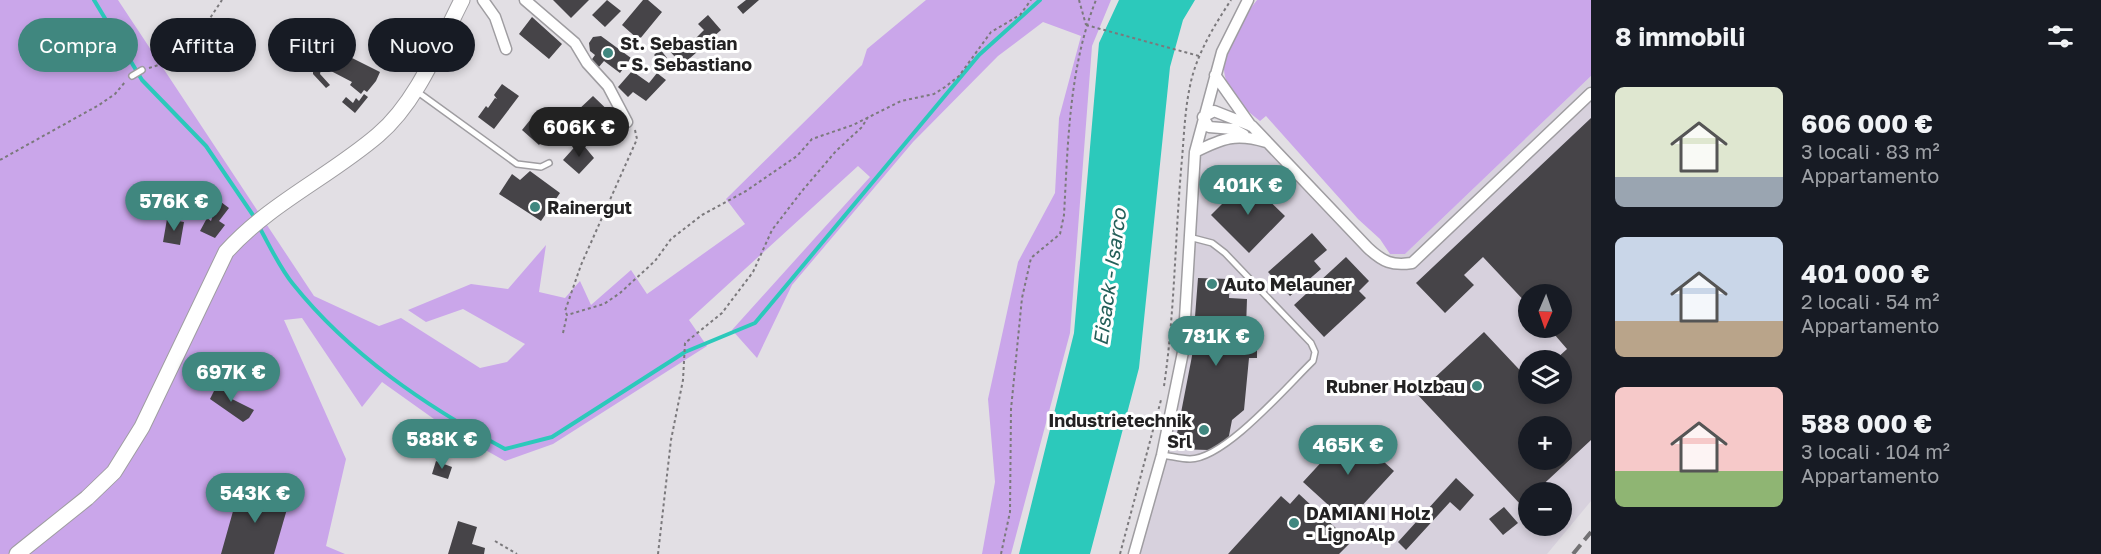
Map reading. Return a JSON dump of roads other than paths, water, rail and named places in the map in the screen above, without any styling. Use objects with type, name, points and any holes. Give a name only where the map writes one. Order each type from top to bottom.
[{"type":"street","points":[[17,554],[87,498],[114,472],[142,427],[226,252],[244,232],[288,197],[322,176],[379,134],[414,89],[462,0]]},
{"type":"street","points":[[483,0],[495,17],[506,49]]},
{"type":"street","points":[[1134,554],[1162,455],[1183,352],[1195,152],[1215,75],[1232,29],[1248,0]]},
{"type":"street","points":[[527,1],[575,43],[587,63],[608,86],[627,122]]},
{"type":"street","points":[[1215,75],[1249,131]]},
{"type":"street","points":[[1203,117],[1209,127],[1249,131],[1266,142],[1381,260],[1397,265],[1412,263],[1591,93]]},
{"type":"street","points":[[1195,152],[1249,131]]},
{"type":"lane","points":[[132,76],[142,70]]},
{"type":"lane","points":[[414,89],[517,164],[541,167],[549,163]]},
{"type":"lane","points":[[1162,455],[1191,459],[1214,452],[1233,439],[1312,361],[1315,351],[1311,343],[1225,253],[1212,243],[1189,237]]},
{"type":"water","name":"Eisack - Isarco","points":[[1119,0],[1195,0],[1183,20],[1170,67],[1139,368],[1090,554],[1019,554],[1074,333],[1099,43]]},
{"type":"waterway","points":[[94,0],[142,80],[206,146],[255,218]]},
{"type":"waterway","points":[[258,225],[288,277],[315,310],[364,356],[418,397],[505,449],[552,437],[685,352],[755,323],[979,55],[1040,0]]},
{"type":"railway","points":[[1573,554],[1591,532]]},
{"type":"place","name":"St. Sebastian - S. Sebastiano","points":[[608,53]]},
{"type":"place","name":"Rainergut","points":[[535,207]]},
{"type":"place","name":"Auto Melauner","points":[[1212,284]]},
{"type":"place","name":"Rubner Holzbau","points":[[1477,386]]},
{"type":"place","name":"Industrietechnik Srl","points":[[1204,430]]},
{"type":"place","name":"DAMIANI Holz - LignoAlp","points":[[1294,523]]}]
